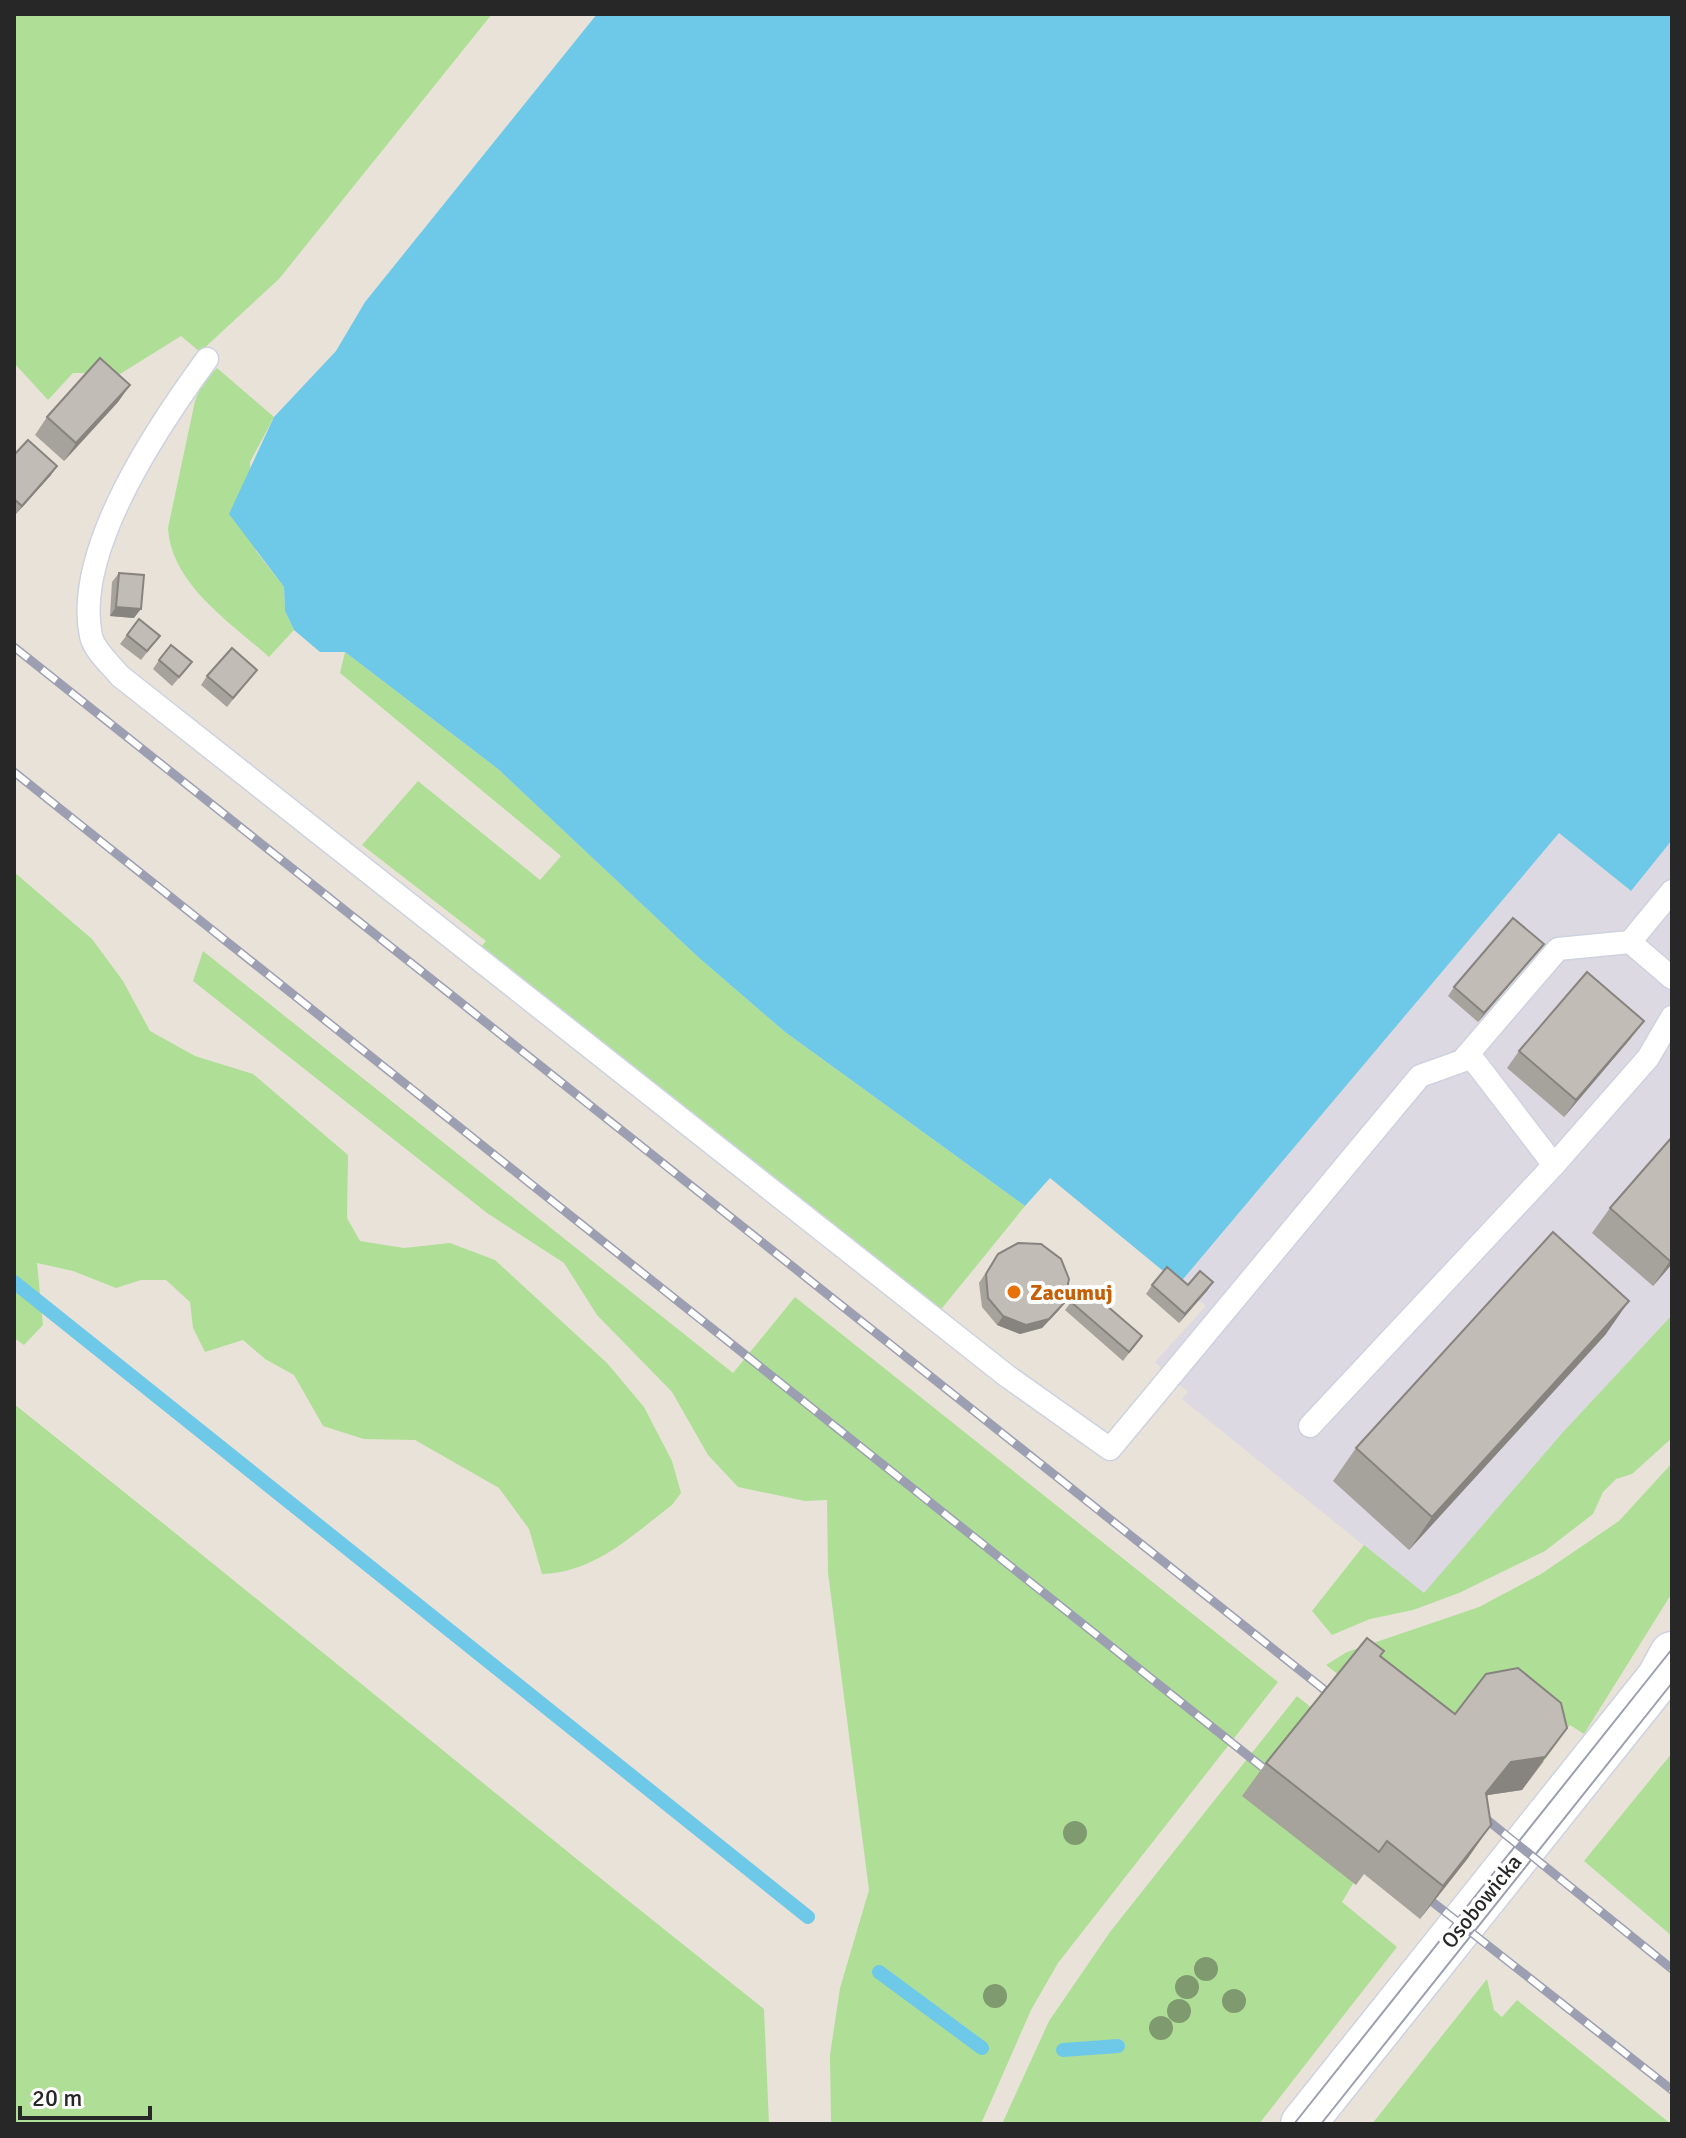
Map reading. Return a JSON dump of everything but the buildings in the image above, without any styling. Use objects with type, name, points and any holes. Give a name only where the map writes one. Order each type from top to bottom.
[{"type":"street","name":"Osobowicka","points":[[1303,2124],[1668,1666]]},
{"type":"lane","points":[[207,359],[162,421],[100,546],[87,598],[92,640],[120,676],[1007,1376],[1110,1449],[1420,1076],[1462,1061],[1558,949],[1630,942],[1672,891]]},
{"type":"lane","points":[[1630,942],[1672,978]]},
{"type":"lane","points":[[1310,1426],[1554,1165],[1648,1058],[1672,1017]]},
{"type":"lane","points":[[1469,1054],[1554,1165]]},
{"type":"shaded area","points":[[1559,833],[1630,891],[1672,840],[1672,1315],[1564,1431],[1424,1594],[1182,1399],[1188,1392],[1155,1362],[1206,1306],[1179,1284]]},
{"type":"green space","points":[[14,14],[492,14],[279,279],[200,352],[181,336],[104,384],[88,373],[73,373],[48,400],[14,363]]},
{"type":"green space","points":[[217,368],[274,417],[250,462],[256,551],[284,587],[285,611],[294,630],[269,657],[221,616],[191,584],[172,548],[168,528],[195,401],[202,383]]},
{"type":"green space","points":[[345,652],[498,769],[698,957],[785,1032],[1025,1206],[939,1312],[479,949],[486,941],[362,845],[418,781],[540,880],[561,856],[340,673]]},
{"type":"green space","points":[[14,872],[92,939],[123,981],[150,1031],[195,1056],[253,1074],[348,1155],[347,1218],[360,1241],[404,1248],[450,1243],[495,1260],[607,1363],[644,1407],[672,1461],[681,1493],[672,1505],[627,1540],[596,1559],[561,1572],[542,1574],[529,1529],[499,1488],[415,1440],[364,1439],[323,1426],[294,1375],[265,1359],[243,1340],[205,1352],[193,1328],[190,1302],[166,1280],[141,1280],[116,1288],[73,1271],[37,1263],[43,1325],[24,1345],[14,1338]]},
{"type":"green space","points":[[203,951],[733,1373],[795,1297],[1278,1682],[1058,1963],[1031,2010],[981,2124],[831,2124],[830,2055],[840,1988],[869,1890],[828,1573],[827,1500],[805,1501],[738,1487],[708,1455],[672,1392],[597,1315],[564,1263],[487,1213],[193,981]]},
{"type":"green space","points":[[1672,1315],[1672,1438],[1632,1474],[1616,1479],[1603,1492],[1593,1514],[1545,1551],[1459,1593],[1413,1610],[1370,1619],[1332,1635],[1312,1611],[1364,1545],[1424,1593],[1564,1431]]},
{"type":"green space","points":[[14,1404],[764,2009],[769,2124],[14,2124]]},
{"type":"green space","points":[[1672,1463],[1672,1593],[1584,1734],[1570,1725],[1544,1761],[1538,1736],[1432,1747],[1326,1665],[1347,1652],[1479,1607],[1541,1574],[1619,1521]]},
{"type":"green space","points":[[1297,1696],[1313,1709],[1354,1882],[1342,1902],[1397,1947],[1259,2124],[1002,2124],[1049,2021],[1110,1932]]},
{"type":"green space","points":[[1672,1753],[1672,1936],[1584,1861]]},
{"type":"green space","points":[[1487,1979],[1494,2010],[1502,2017],[1517,2000],[1671,2124],[1372,2124]]},
{"type":"water","points":[[597,14],[1672,14],[1672,840],[1631,891],[1559,833],[1179,1284],[1050,1178],[1025,1206],[785,1032],[698,957],[498,769],[345,652],[320,652],[294,630],[285,611],[284,587],[229,514],[274,417],[336,351],[365,302]]},
{"type":"waterway","points":[[14,1282],[808,1917]]},
{"type":"waterway","points":[[879,1972],[982,2048]]},
{"type":"waterway","points":[[1063,2050],[1118,2046]]},
{"type":"tram line","points":[[1294,2124],[1672,1649]]},
{"type":"tram line","points":[[1321,2124],[1672,1683]]},
{"type":"railway","points":[[14,647],[1341,1703]]},
{"type":"railway","points":[[14,772],[1281,1782]]},
{"type":"railway","points":[[1475,1810],[1672,1969]]},
{"type":"railway","points":[[1416,1889],[1672,2090]]},
{"type":"place","name":"Zacumuj","points":[[1014,1292]]}]
